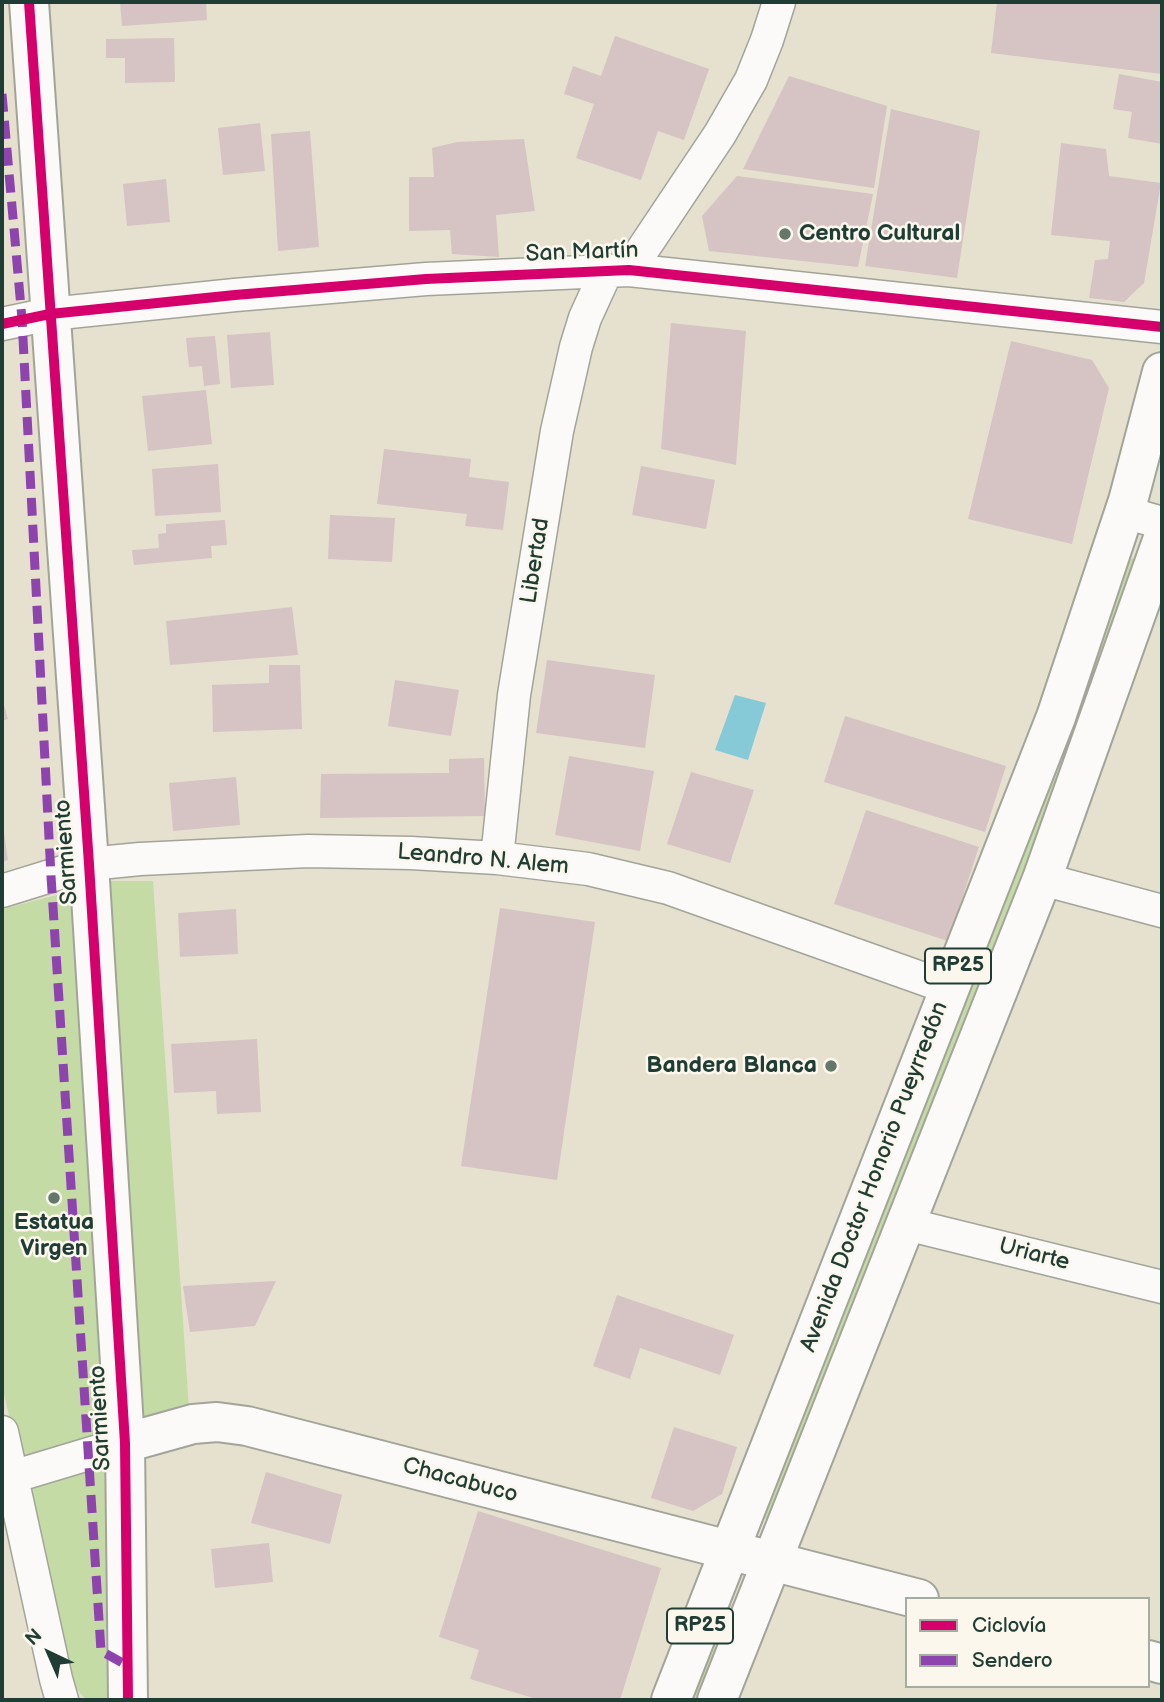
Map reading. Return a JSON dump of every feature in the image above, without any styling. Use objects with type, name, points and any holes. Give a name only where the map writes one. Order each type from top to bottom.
[{"type":"main road","name":"Sarmiento","points":[[29,2],[89,864],[125,1443],[128,1700]]},
{"type":"main road","name":"Avenida Doctor Honorio Pueyrredón","points":[[671,1700],[1056,718],[1124,512],[1162,372]]},
{"type":"main road","name":"Avenida Doctor Honorio Pueyrredón","points":[[717,1700],[1042,879],[1162,541]]},
{"type":"main road","name":"Chacabuco","points":[[125,1443],[193,1424],[216,1422],[247,1426],[912,1597]]},
{"type":"street","name":"Libertad","points":[[497,858],[514,695],[557,432],[585,318],[720,134],[751,80],[779,2]]},
{"type":"street","name":"San Martín","points":[[2,324],[50,314],[426,279],[618,271],[1162,327]]},
{"type":"street","points":[[1124,512],[1162,523]]},
{"type":"street","name":"Leandro N. Alem","points":[[2,891],[89,864],[139,859],[308,851],[497,858],[588,869],[668,888],[949,988]]},
{"type":"street","points":[[1042,879],[1162,911]]},
{"type":"street","name":"Uriarte","points":[[906,1224],[1162,1287]]},
{"type":"street","points":[[2,1432],[7,1479],[62,1700]]},
{"type":"street","name":"Chacabuco","points":[[7,1479],[125,1443]]},
{"type":"green space","points":[[1126,557],[1134,559],[1083,717],[768,1520],[759,1517]]},
{"type":"green space","points":[[101,881],[153,881],[189,1409],[136,1425]]},
{"type":"green space","points":[[76,890],[110,1434],[20,1464],[2,1385],[2,909]]},
{"type":"green space","points":[[114,1459],[117,1700],[86,1700],[65,1675],[22,1485]]},
{"type":"green space","points":[[723,1601],[732,1605],[695,1700],[684,1700]]},
{"type":"water","points":[[735,695],[766,703],[748,760],[715,750]]},
{"type":"building","points":[[120,2],[206,2],[207,20],[122,26]]},
{"type":"building","points":[[997,2],[1162,2],[1162,74],[991,53]]},
{"type":"building","points":[[615,36],[709,69],[684,140],[658,131],[641,180],[576,158],[594,104],[564,94],[573,66],[601,76]]},
{"type":"building","points":[[174,38],[175,82],[125,83],[125,58],[106,58],[106,39]]},
{"type":"building","points":[[1119,74],[1162,82],[1162,144],[1128,138],[1132,112],[1113,109]]},
{"type":"building","points":[[789,76],[887,106],[874,188],[743,169]]},
{"type":"building","points":[[891,109],[980,131],[957,278],[865,266]]},
{"type":"building","points":[[260,123],[265,171],[223,175],[218,128]]},
{"type":"building","points":[[310,131],[319,247],[278,251],[271,134]]},
{"type":"building","points":[[524,139],[535,211],[496,215],[499,257],[452,254],[450,230],[409,231],[409,177],[434,177],[432,148],[457,142]]},
{"type":"building","points":[[1061,143],[1106,149],[1109,176],[1161,183],[1144,283],[1124,302],[1089,298],[1095,260],[1108,259],[1110,241],[1051,235]]},
{"type":"building","name":"Centro Cultural","points":[[737,176],[873,194],[858,267],[709,251],[702,216]]},
{"type":"building","points":[[166,179],[170,222],[127,226],[123,184]]},
{"type":"building","points":[[671,323],[746,331],[736,465],[661,449]]},
{"type":"building","points":[[270,332],[274,385],[231,388],[227,335]]},
{"type":"building","points":[[215,336],[220,384],[204,386],[202,366],[189,367],[186,338]]},
{"type":"building","points":[[1011,341],[1092,360],[1109,388],[1072,544],[968,519]]},
{"type":"building","points":[[206,390],[212,444],[148,451],[142,396]]},
{"type":"building","points":[[384,449],[471,459],[469,477],[509,482],[503,530],[465,526],[467,514],[377,504]]},
{"type":"building","points":[[218,464],[221,512],[155,516],[152,469]]},
{"type":"building","points":[[641,466],[715,480],[706,529],[632,515]]},
{"type":"building","points":[[330,515],[395,518],[392,562],[328,559]]},
{"type":"building","points":[[225,520],[227,545],[211,546],[212,558],[134,565],[132,550],[159,548],[158,534],[166,533],[166,524]]},
{"type":"building","points":[[292,607],[298,655],[170,665],[166,621]]},
{"type":"building","points":[[547,660],[655,675],[645,748],[536,733]]},
{"type":"building","points":[[269,665],[300,665],[302,729],[213,732],[212,685],[269,683]]},
{"type":"building","points":[[395,680],[459,690],[451,736],[388,726]]},
{"type":"building","points":[[2,698],[8,719],[2,721]]},
{"type":"building","points":[[845,716],[1006,766],[985,832],[824,782]]},
{"type":"building","points":[[569,756],[654,771],[640,851],[555,835]]},
{"type":"building","points":[[484,758],[485,816],[320,818],[321,774],[449,773],[449,759]]},
{"type":"building","points":[[691,772],[754,790],[730,863],[667,844]]},
{"type":"building","points":[[236,777],[240,825],[173,831],[169,783]]},
{"type":"building","points":[[866,810],[979,847],[948,941],[834,904]]},
{"type":"building","points":[[2,819],[8,860],[2,862]]},
{"type":"building","points":[[500,908],[595,922],[557,1180],[461,1166]]},
{"type":"building","points":[[236,909],[238,954],[180,957],[178,913]]},
{"type":"building","points":[[257,1039],[261,1112],[217,1114],[216,1091],[174,1093],[171,1044]]},
{"type":"building","points":[[276,1281],[255,1326],[190,1332],[183,1286]]},
{"type":"building","points":[[617,1295],[734,1335],[720,1375],[640,1348],[630,1379],[593,1366]]},
{"type":"building","points":[[674,1427],[737,1447],[722,1494],[693,1511],[651,1498]]},
{"type":"building","points":[[266,1472],[342,1495],[330,1544],[251,1523]]},
{"type":"building","points":[[478,1511],[661,1568],[620,1700],[540,1700],[470,1679],[479,1650],[439,1637]]},
{"type":"building","points":[[269,1543],[273,1582],[215,1588],[211,1549]]},
{"type":"marked path","points":[[2,94],[22,319],[51,876],[101,1651],[128,1666]]},
{"type":"cycle path","points":[[29,2],[89,864],[125,1443],[128,1700]]},
{"type":"cycle path","points":[[2,324],[50,314],[235,295],[426,279],[629,270],[1162,327]]},
{"type":"place","name":"Centro Cultural","points":[[785,234]]},
{"type":"place","name":"Bandera Blanca","points":[[831,1066]]},
{"type":"place","name":"Estatua Virgen","points":[[54,1198]]}]
